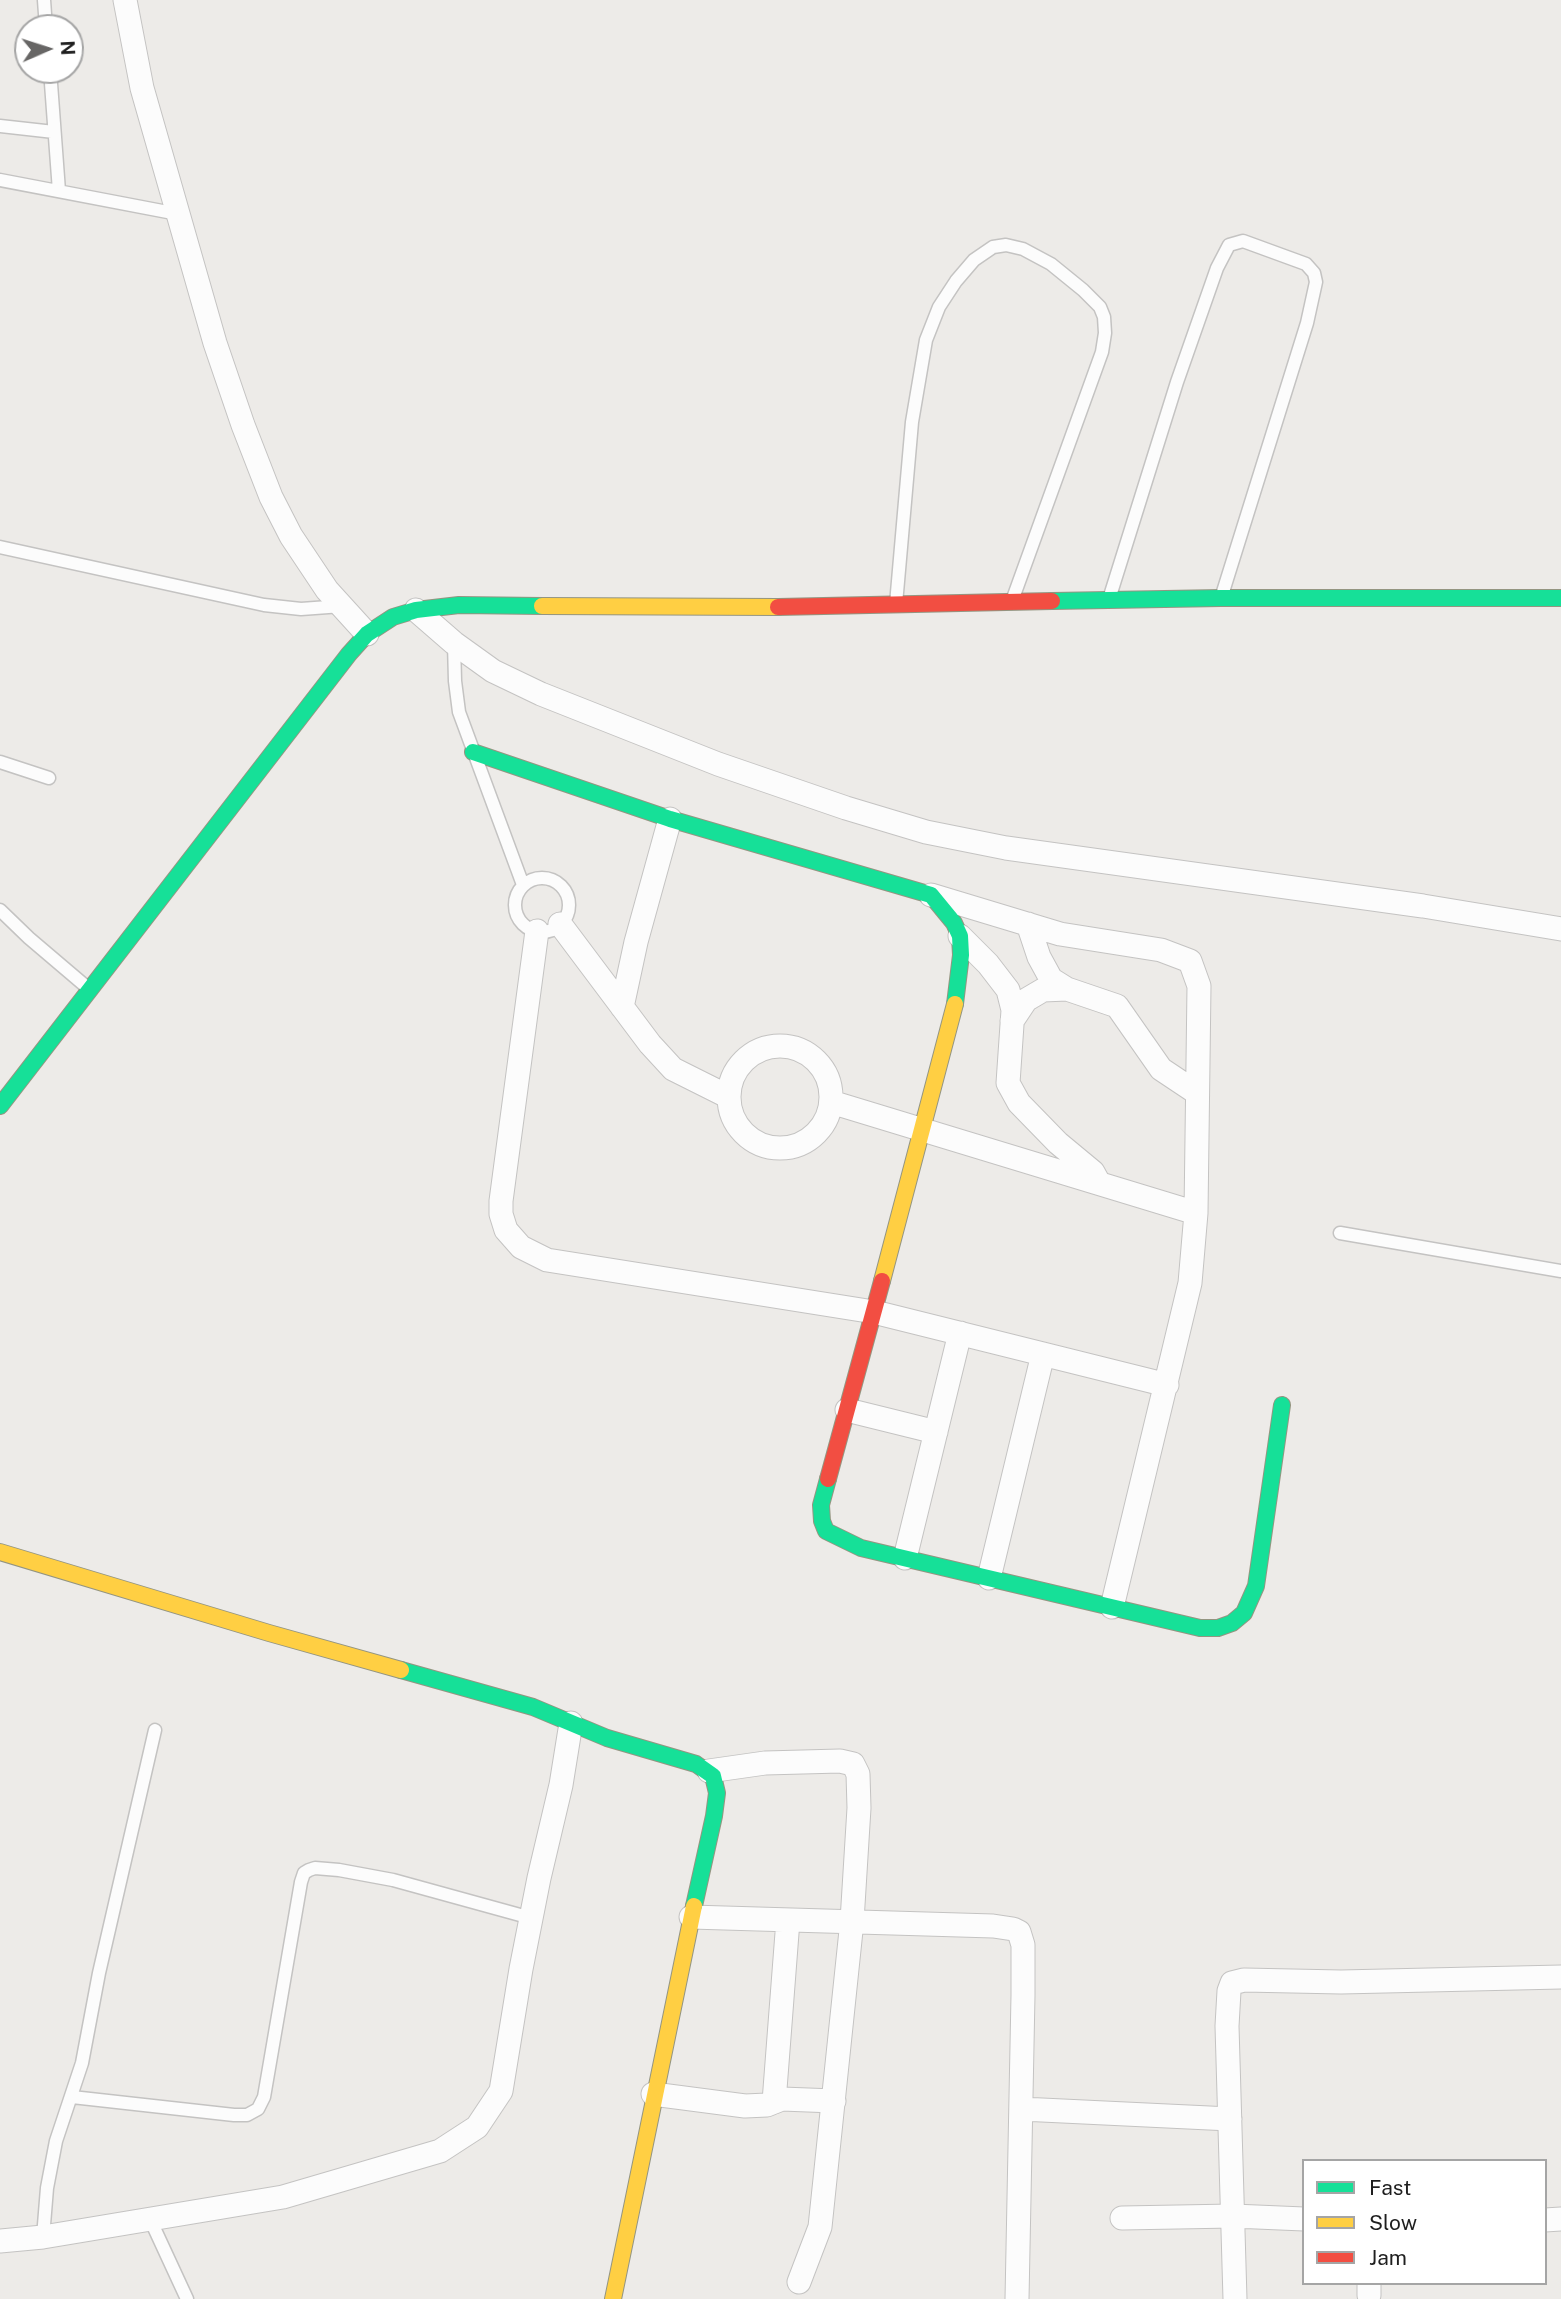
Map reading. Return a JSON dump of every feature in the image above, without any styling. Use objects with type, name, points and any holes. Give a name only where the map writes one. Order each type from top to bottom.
[{"type":"street","points":[[124,0],[140,78],[215,343],[271,497],[291,537],[327,590],[368,634]]},
{"type":"street","points":[[0,1106],[215,825],[368,634],[393,617],[416,610],[459,606],[721,608],[1011,604],[1109,599],[1561,598]]},
{"type":"street","points":[[416,610],[454,643],[493,671],[541,694],[718,764],[845,808],[926,832],[1006,848],[1423,906],[1561,929]]},
{"type":"street","points":[[473,752],[670,819],[1060,934],[1161,950],[1190,961],[1199,986],[1196,1213],[1190,1283],[1112,1607]]},
{"type":"street","points":[[622,1007],[645,906],[670,819]]},
{"type":"street","points":[[931,895],[954,923],[960,936],[1008,990],[1013,1010],[1008,1083],[1019,1103],[1058,1143],[1093,1172],[1099,1183]]},
{"type":"street","points":[[560,924],[650,1044],[673,1069],[729,1097]]},
{"type":"street","points":[[1028,924],[1039,957],[1051,979],[1067,989],[1116,1006],[1161,1069],[1197,1093]]},
{"type":"street","points":[[537,932],[501,1201],[506,1230],[521,1247],[547,1260],[874,1312],[1167,1385]]},
{"type":"street","points":[[960,936],[961,955],[954,1014],[821,1505],[821,1521],[826,1531],[861,1548],[1200,1628],[1218,1628],[1232,1623],[1244,1613],[1255,1587],[1282,1405]]},
{"type":"street","points":[[1012,1021],[1026,1000],[1043,990],[1067,989]]},
{"type":"street","points":[[773,1046],[791,1047],[808,1055],[821,1067],[829,1084],[831,1102],[817,1133],[803,1143],[786,1148],[769,1147],[753,1141],[740,1129],[732,1114],[729,1097],[732,1079],[741,1063],[756,1052],[773,1046]]},
{"type":"street","points":[[831,1102],[1196,1213]]},
{"type":"street","points":[[905,1558],[960,1333]]},
{"type":"street","points":[[989,1578],[1043,1354]]},
{"type":"street","points":[[847,1410],[936,1432]]},
{"type":"street","points":[[0,1552],[269,1633],[533,1707],[607,1738],[696,1764],[709,1771],[716,1780],[717,1793],[613,2299]]},
{"type":"street","points":[[0,2241],[43,2237],[283,2197],[440,2151],[477,2127],[501,2091],[531,1918],[561,1785],[571,1723]]},
{"type":"street","points":[[709,1771],[765,1763],[840,1761],[853,1764],[858,1774],[859,1808],[852,1921],[821,2227],[799,2281]]},
{"type":"street","points":[[691,1917],[993,1926],[1019,1932],[1023,1958],[1017,2299]]},
{"type":"street","points":[[774,2102],[788,1920]]},
{"type":"street","points":[[1235,2299],[1228,2015],[1232,1983],[1561,1977]]},
{"type":"street","points":[[653,2094],[745,2106],[759,2106],[787,2099],[834,2101]]},
{"type":"street","points":[[1021,2109],[1230,2119]]},
{"type":"street","points":[[1122,2218],[1233,2216],[1302,2219]]},
{"type":"lane","points":[[51,84],[59,191]]},
{"type":"lane","points":[[0,126],[54,132]]},
{"type":"lane","points":[[0,180],[178,214]]},
{"type":"lane","points":[[1109,599],[1177,382],[1217,268],[1225,250],[1234,243],[1243,241],[1306,264],[1314,273],[1316,282],[1307,323],[1221,598]]},
{"type":"lane","points":[[896,605],[912,422],[926,340],[939,307],[956,281],[974,260],[993,247],[1006,245],[1023,248],[1051,264],[1083,290],[1100,307],[1105,333],[1102,352],[1011,604]]},
{"type":"lane","points":[[0,547],[264,605],[301,609],[342,607]]},
{"type":"lane","points":[[454,643],[454,681],[459,712],[523,885]]},
{"type":"lane","points":[[0,762],[49,778]]},
{"type":"lane","points":[[540,877],[550,878],[558,883],[568,898],[566,917],[560,924],[550,930],[537,932],[521,922],[515,903],[517,893],[523,885],[540,877]]},
{"type":"lane","points":[[0,910],[90,990]]},
{"type":"lane","points":[[1340,1233],[1561,1271]]},
{"type":"lane","points":[[43,2237],[47,2188],[56,2141],[82,2063],[99,1973],[155,1730]]},
{"type":"lane","points":[[72,2097],[234,2115],[247,2115],[257,2109],[264,2097],[301,1882],[304,1873],[309,1870],[340,1870],[393,1880],[531,1918]]},
{"type":"lane","points":[[150,2219],[187,2299]]},
{"type":"traffic: fast","points":[[1052,601],[1561,598]]},
{"type":"traffic: fast","points":[[0,1106],[367,634],[393,617],[416,610],[459,605],[542,606]]},
{"type":"traffic: fast","points":[[473,752],[670,819],[931,895],[954,923],[960,936],[961,955],[955,1004]]},
{"type":"traffic: fast","points":[[828,1479],[821,1505],[826,1531],[861,1548],[1200,1628],[1218,1628],[1232,1623],[1244,1613],[1256,1586],[1282,1405]]},
{"type":"traffic: fast","points":[[401,1670],[533,1707],[607,1738],[696,1764],[713,1776],[717,1793],[714,1816],[694,1906]]},
{"type":"traffic: slow","points":[[542,606],[778,607]]},
{"type":"traffic: slow","points":[[882,1281],[955,1004]]},
{"type":"traffic: slow","points":[[0,1552],[401,1670]]},
{"type":"traffic: slow","points":[[613,2299],[694,1906]]},
{"type":"traffic: jam","points":[[778,607],[1052,601]]},
{"type":"traffic: jam","points":[[828,1479],[882,1281]]}]
